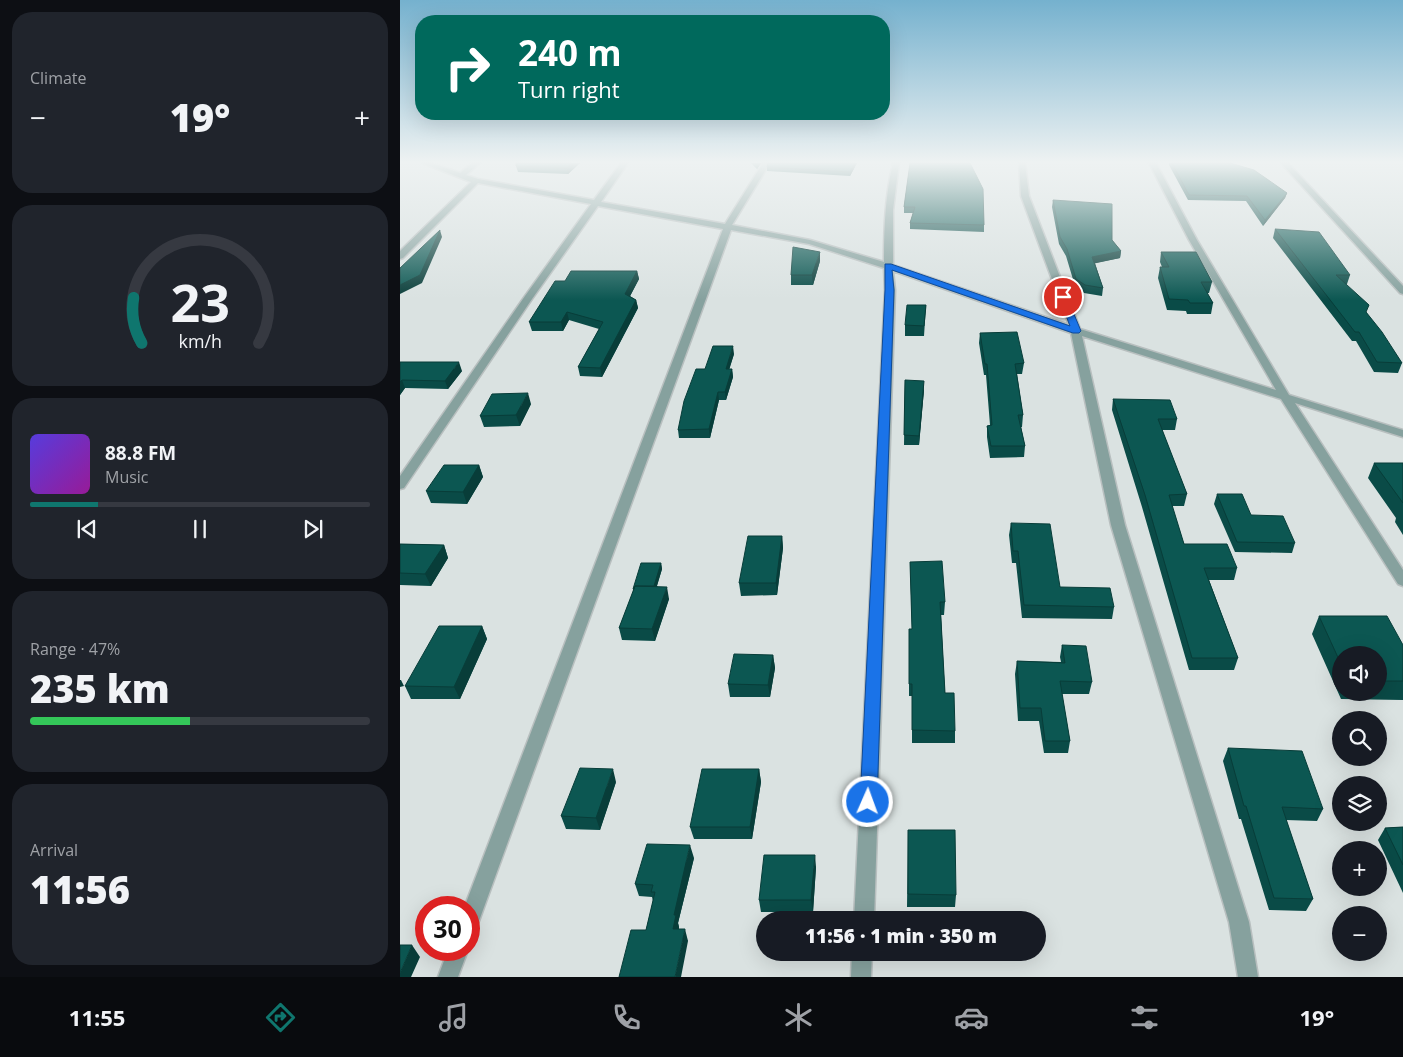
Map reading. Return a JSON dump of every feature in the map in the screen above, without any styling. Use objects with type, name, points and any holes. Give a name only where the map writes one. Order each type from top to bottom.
[{"type":"street","points":[[400,256],[448,209]]},
{"type":"street","points":[[400,485],[591,209]]},
{"type":"street","points":[[632,209],[810,242],[888,266],[1076,331],[1403,434]]},
{"type":"street","points":[[478,896],[728,226],[739,209]]},
{"type":"street","points":[[864,911],[890,290],[888,266],[891,209]]},
{"type":"street","points":[[1030,209],[1076,331],[1118,525],[1239,922],[1248,977]]},
{"type":"street","points":[[1176,209],[1285,397],[1403,581]]},
{"type":"street","points":[[1326,209],[1403,292]]},
{"type":"street","points":[[448,977],[454,961]]},
{"type":"street","points":[[861,977],[862,961]]},
{"type":"building","points":[[915,209],[984,209],[984,225],[910,223]]},
{"type":"building","points":[[1055,209],[1112,209],[1112,240],[1121,251],[1092,257],[1103,288],[1085,285],[1076,279],[1067,249],[1060,237]]},
{"type":"building","points":[[1256,209],[1274,209],[1265,220]]},
{"type":"building","points":[[1275,229],[1319,232],[1350,275],[1336,275],[1369,305],[1366,312],[1382,332],[1402,363],[1377,362],[1359,332],[1355,332]]},
{"type":"building","points":[[440,230],[420,275],[400,285],[400,268]]},
{"type":"building","points":[[793,247],[820,252],[812,275],[791,275]]},
{"type":"building","points":[[1161,252],[1196,252],[1212,282],[1201,282],[1213,303],[1190,303],[1188,300],[1169,299],[1160,267],[1169,267]]},
{"type":"building","points":[[571,271],[637,271],[625,294],[636,300],[600,368],[578,367],[603,322],[567,312],[561,322],[529,322],[555,281],[565,281]]},
{"type":"building","points":[[907,305],[926,305],[924,326],[905,325]]},
{"type":"building","points":[[1017,332],[1024,363],[1015,364],[1023,415],[1018,415],[1025,446],[991,446],[987,426],[992,425],[987,364],[985,364],[980,333]]},
{"type":"building","points":[[713,346],[733,346],[726,369],[732,369],[725,392],[718,392],[709,429],[678,430],[684,401],[696,369],[705,369]]},
{"type":"building","points":[[400,362],[459,362],[445,381],[402,380],[400,382]]},
{"type":"building","points":[[905,380],[924,381],[919,436],[904,435]]},
{"type":"building","points":[[528,393],[516,415],[480,416],[492,394]]},
{"type":"building","points":[[1113,399],[1170,400],[1177,419],[1158,419],[1187,494],[1169,495],[1184,544],[1227,544],[1237,568],[1204,568],[1238,658],[1192,658],[1145,495]]},
{"type":"building","points":[[1374,463],[1403,463],[1403,503]]},
{"type":"building","points":[[444,465],[479,465],[463,492],[426,491]]},
{"type":"building","points":[[1217,494],[1242,494],[1251,515],[1283,516],[1295,543],[1237,542]]},
{"type":"building","points":[[1011,523],[1050,524],[1060,587],[1110,588],[1114,607],[1024,605],[1018,551],[1013,551]]},
{"type":"building","points":[[748,536],[782,536],[776,583],[739,583]]},
{"type":"building","points":[[400,544],[444,545],[425,574],[400,573]]},
{"type":"building","points":[[942,561],[945,602],[940,602],[945,693],[954,693],[955,731],[912,730],[912,684],[909,684],[909,629],[912,629],[910,562]]},
{"type":"building","points":[[641,563],[661,563],[654,586],[635,586],[633,589]]},
{"type":"building","points":[[635,586],[667,587],[652,629],[619,628]]},
{"type":"building","points":[[1319,616],[1387,616],[1403,645],[1403,681],[1387,681],[1387,646],[1333,646]]},
{"type":"building","points":[[439,626],[482,626],[454,687],[405,686]]},
{"type":"building","points":[[1062,645],[1086,646],[1092,682],[1060,681],[1070,741],[1045,741],[1041,708],[1020,708],[1017,661],[1065,663]]},
{"type":"building","points":[[734,654],[773,655],[768,685],[728,684]]},
{"type":"building","points":[[1228,748],[1302,751],[1323,809],[1282,807],[1313,899],[1274,898],[1246,806],[1244,806]]},
{"type":"building","points":[[580,768],[613,769],[596,818],[561,816]]},
{"type":"building","points":[[702,769],[759,769],[750,827],[690,827]]},
{"type":"building","points":[[1403,827],[1403,865],[1386,831],[1387,828]]},
{"type":"building","points":[[908,830],[955,830],[956,895],[908,894]]},
{"type":"building","points":[[647,844],[690,845],[674,915],[676,915],[673,929],[685,929],[675,977],[619,977],[631,930],[646,930],[655,892],[651,892],[653,885],[635,884]]},
{"type":"building","points":[[764,855],[815,855],[811,900],[759,900]]},
{"type":"building","points":[[400,945],[412,945],[400,973]]},
{"type":"route","points":[[868,802],[890,290],[888,266],[1076,331],[1063,297]]}]
